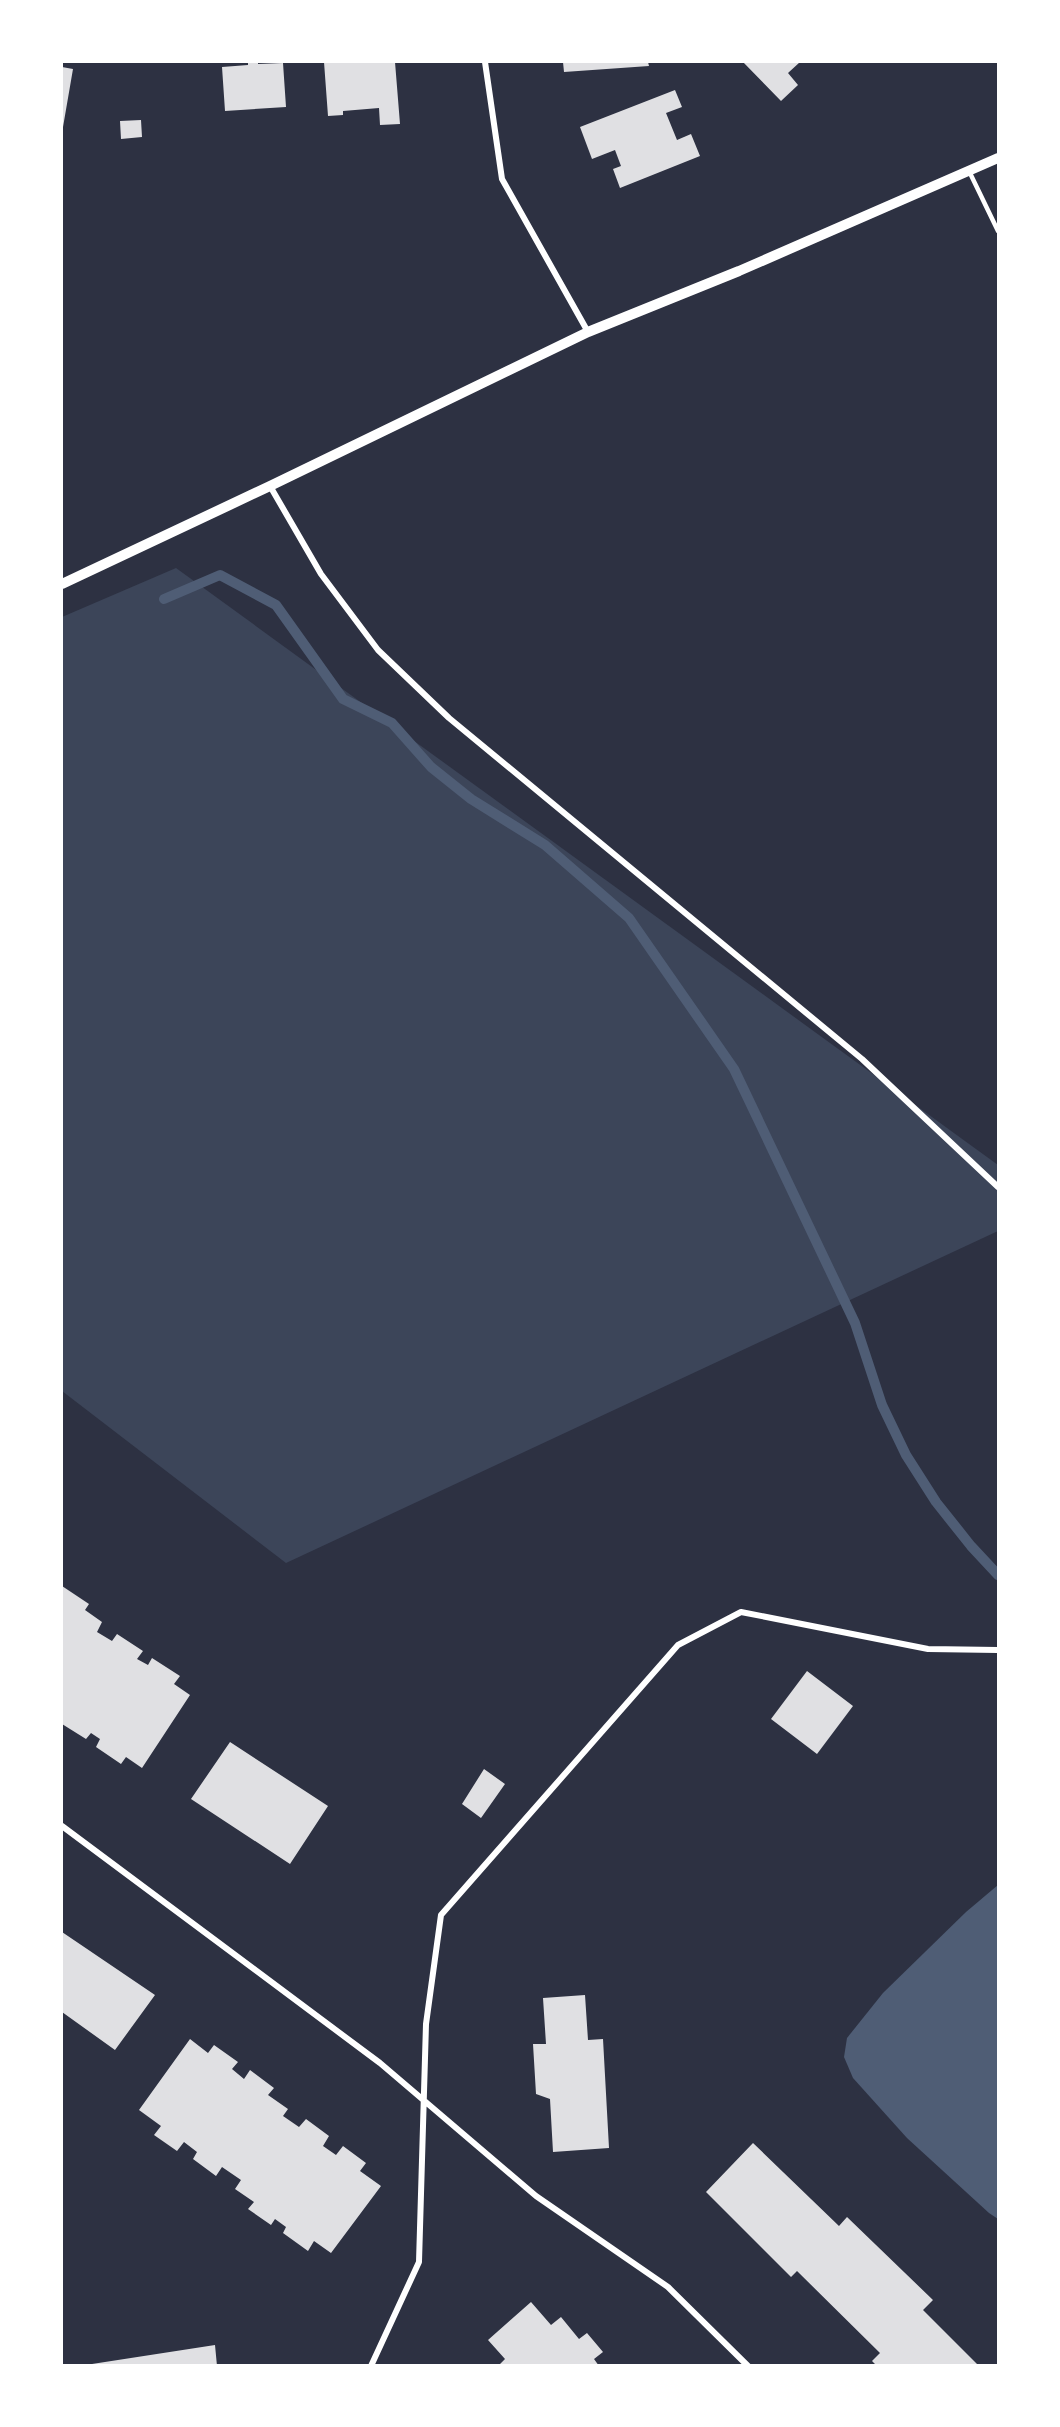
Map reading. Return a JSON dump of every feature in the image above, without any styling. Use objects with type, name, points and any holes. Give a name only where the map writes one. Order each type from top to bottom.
[{"type":"street","points":[[485,62],[502,178],[588,332]]},
{"type":"street","points":[[62,584],[588,332],[739,271],[999,158]]},
{"type":"street","points":[[270,486],[321,574],[378,650],[441,711],[862,1059],[999,1187]]},
{"type":"street","points":[[371,2366],[419,2262],[426,2024],[441,1915],[678,1645],[741,1612],[927,1649],[999,1650]]},
{"type":"street","points":[[62,1826],[380,2063],[536,2196],[668,2287],[748,2366]]},
{"type":"lane","points":[[969,171],[999,231]]},
{"type":"shaded area","points":[[176,568],[998,1165],[998,1231],[286,1563],[62,1391],[62,617]]},
{"type":"shaded area","points":[[998,1885],[998,2219],[907,2138],[853,2078],[844,2057],[847,2038],[883,1993],[966,1912]]},
{"type":"building","points":[[248,62],[283,63],[286,107],[225,111],[222,67],[248,65]]},
{"type":"building","points":[[324,62],[395,62],[400,124],[380,125],[379,108],[343,111],[343,115],[328,116]]},
{"type":"building","points":[[563,62],[648,62],[649,66],[564,72]]},
{"type":"building","points":[[743,62],[800,62],[788,73],[798,85],[781,101]]},
{"type":"building","points":[[62,67],[73,69],[63,127],[62,127]]},
{"type":"building","points":[[675,90],[682,107],[666,113],[677,140],[691,134],[700,156],[620,188],[613,169],[621,166],[615,150],[592,159],[580,127]]},
{"type":"building","points":[[141,120],[142,137],[121,139],[120,121]]},
{"type":"building","points":[[62,1586],[89,1604],[85,1610],[102,1622],[97,1632],[112,1641],[117,1634],[143,1651],[137,1659],[148,1665],[152,1658],[180,1676],[174,1684],[190,1695],[142,1768],[126,1757],[121,1764],[96,1747],[100,1739],[91,1733],[86,1739],[62,1724]]},
{"type":"building","points":[[807,1671],[853,1706],[817,1754],[771,1719]]},
{"type":"building","points":[[230,1742],[328,1806],[290,1864],[191,1799]]},
{"type":"building","points":[[484,1769],[505,1784],[481,1818],[462,1804]]},
{"type":"building","points":[[62,1932],[155,1995],[115,2050],[62,2012]]},
{"type":"building","points":[[585,1995],[588,2040],[603,2039],[609,2148],[553,2152],[550,2099],[536,2094],[533,2044],[546,2044],[543,1998]]},
{"type":"building","points":[[190,2039],[208,2053],[214,2045],[238,2062],[232,2069],[244,2079],[250,2070],[274,2088],[268,2095],[288,2109],[283,2116],[299,2127],[306,2119],[329,2136],[323,2146],[336,2155],[343,2146],[366,2163],[360,2171],[381,2186],[331,2253],[314,2241],[308,2251],[283,2233],[286,2227],[275,2219],[271,2225],[248,2209],[254,2202],[235,2189],[241,2180],[222,2167],[216,2176],[193,2159],[197,2152],[184,2142],[177,2151],[154,2135],[161,2126],[139,2110]]},
{"type":"building","points":[[753,2143],[839,2226],[847,2217],[933,2300],[923,2310],[979,2366],[877,2366],[872,2361],[880,2353],[797,2271],[791,2277],[706,2192]]},
{"type":"building","points":[[531,2302],[551,2325],[561,2317],[579,2339],[587,2333],[603,2352],[594,2359],[599,2366],[498,2366],[505,2359],[488,2340]]},
{"type":"building","points":[[215,2345],[217,2366],[92,2366],[92,2364]]},
{"type":"waterway","points":[[164,599],[220,575],[276,605],[343,699],[392,723],[431,767],[471,799],[545,845],[629,918],[734,1069],[855,1323],[882,1405],[906,1455],[936,1502],[971,1546],[998,1575]]}]
